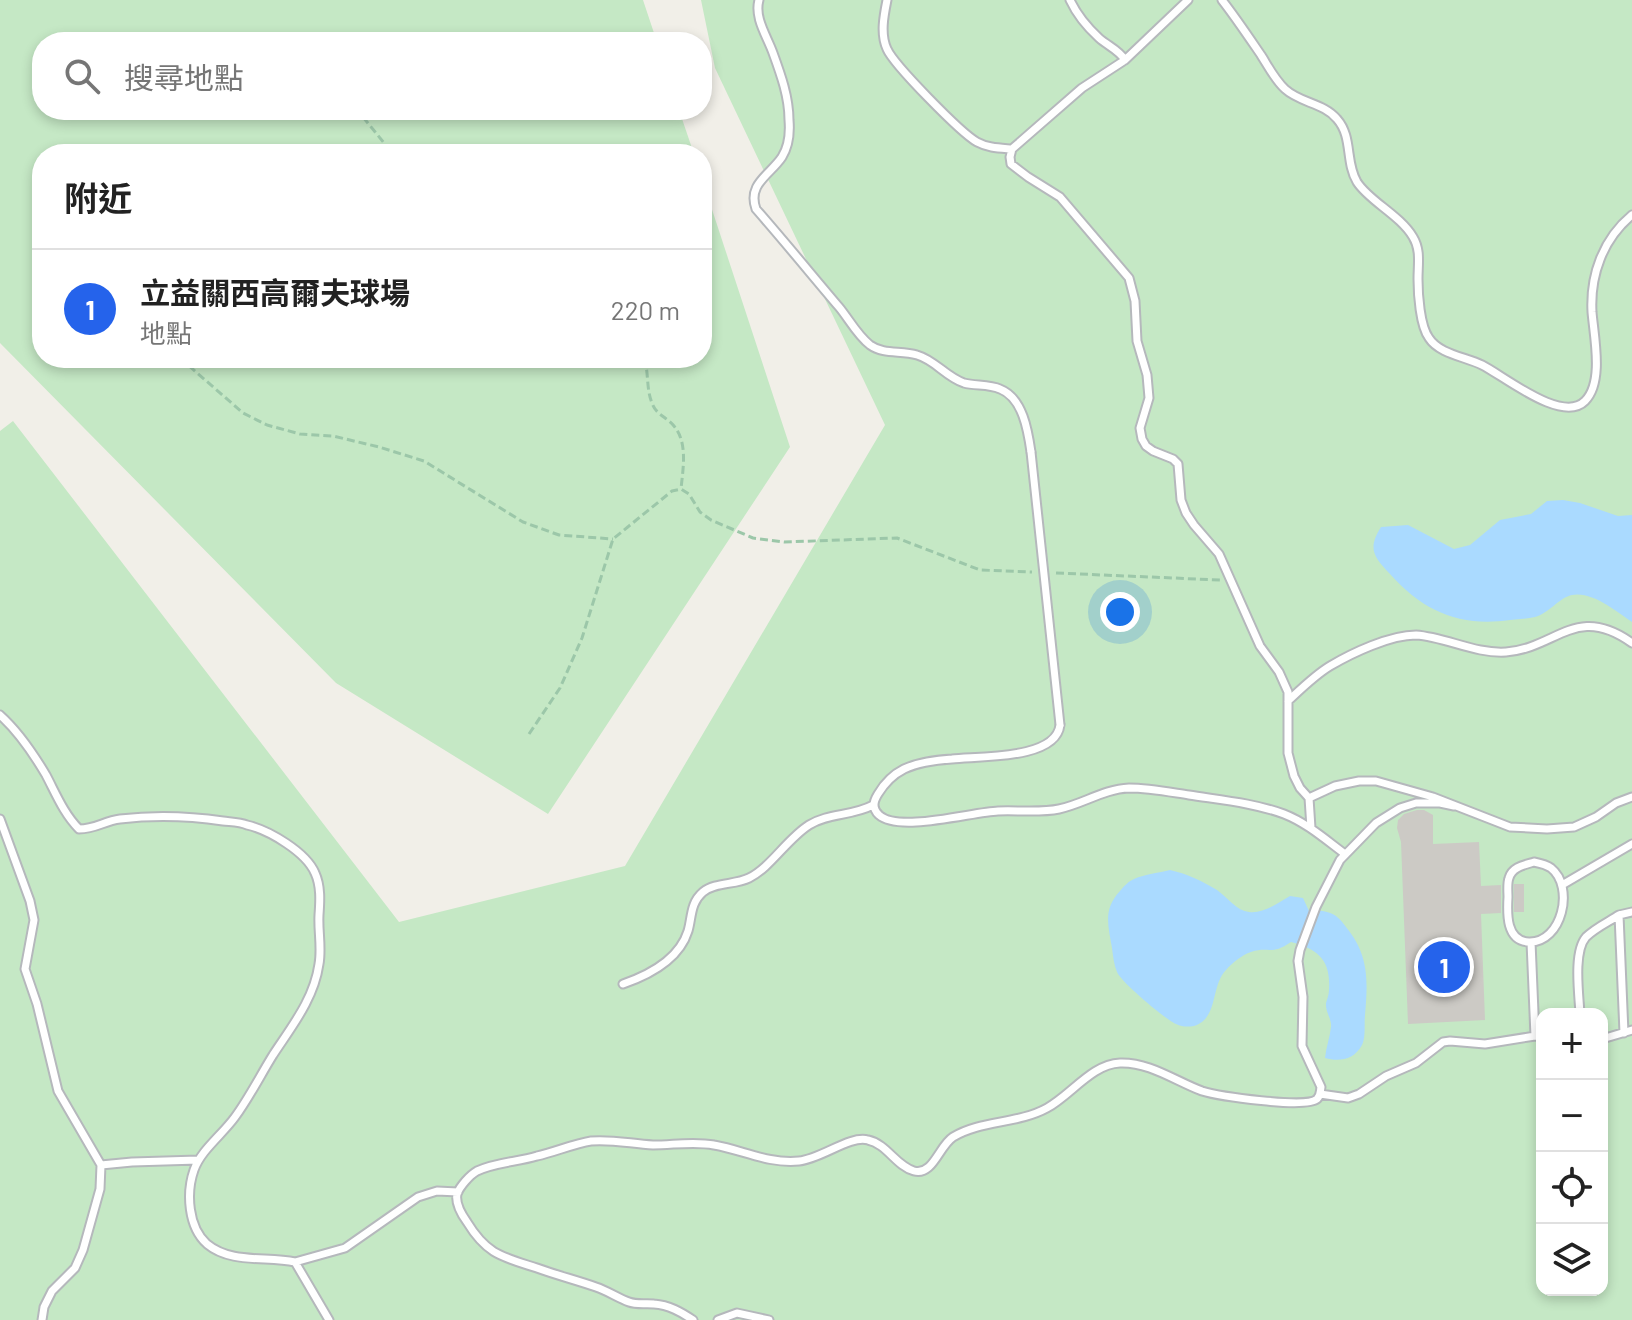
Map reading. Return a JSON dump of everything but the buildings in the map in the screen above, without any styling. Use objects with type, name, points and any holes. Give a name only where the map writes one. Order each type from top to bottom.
[{"type":"lane","points":[[759,0],[757,14],[781,77],[789,106],[790,124],[783,156],[753,191],[756,209],[871,346],[891,352],[916,354],[965,383],[1000,389],[1011,396],[1028,432],[1031,452],[1059,732],[1050,743],[1031,750],[925,762],[902,770],[877,795],[873,805],[875,812],[884,819],[919,822],[995,811],[1055,810],[1115,790],[1153,789],[1249,805],[1285,815],[1311,828],[1345,854]]},
{"type":"lane","points":[[887,0],[883,32],[887,48],[898,64],[974,140],[991,148],[1012,149]]},
{"type":"lane","points":[[1070,0],[1083,21],[1125,60]]},
{"type":"lane","points":[[1188,0],[1125,60],[1082,88],[1012,149],[1011,164],[1060,197],[1129,278],[1135,301],[1137,341],[1147,375],[1149,398],[1140,428],[1142,439],[1153,451],[1178,464],[1181,500],[1194,525],[1219,554],[1260,646],[1279,672],[1288,692],[1288,753],[1294,776],[1309,798],[1311,828]]},
{"type":"lane","points":[[1222,0],[1281,86],[1292,96],[1325,109],[1336,117],[1346,132],[1357,181],[1412,235],[1418,247],[1418,283],[1425,330],[1430,340],[1438,346],[1482,365],[1549,403],[1566,408],[1585,401],[1595,379],[1596,340],[1592,310],[1598,265],[1614,233],[1632,215]]},
{"type":"lane","points":[[1288,701],[1328,667],[1373,645],[1414,635],[1505,652],[1525,648],[1576,628],[1596,626],[1619,634],[1632,643]]},
{"type":"lane","points":[[0,715],[17,730],[70,820],[79,829],[91,829],[115,820],[183,816],[248,825],[302,855],[315,873],[320,893],[320,961],[315,984],[297,1022],[235,1117],[198,1160],[192,1173],[190,1204],[195,1229],[208,1244],[234,1257],[278,1258],[295,1262],[345,1248],[418,1197],[437,1191],[458,1192]]},
{"type":"lane","points":[[1309,798],[1335,786],[1376,781],[1433,797],[1510,827],[1547,829],[1574,827],[1632,797]]},
{"type":"lane","points":[[693,1320],[664,1305],[628,1302],[596,1287],[500,1256],[475,1235],[457,1202],[458,1192],[475,1172],[590,1141],[650,1145],[698,1143],[757,1158],[800,1161],[824,1155],[848,1142],[871,1140],[906,1167],[923,1171],[950,1138],[1035,1114],[1049,1107],[1094,1072],[1118,1063],[1142,1065],[1222,1096],[1283,1103],[1316,1100],[1321,1087],[1302,1046],[1303,997],[1298,961],[1316,907],[1340,860],[1376,823],[1400,808],[1416,803],[1454,806]]},
{"type":"lane","points":[[623,984],[643,977],[672,956],[689,930],[693,905],[706,889],[752,877],[812,823],[873,805]]},
{"type":"lane","points":[[0,819],[30,901],[34,920],[25,969],[37,1004],[58,1091],[101,1165],[100,1189],[83,1250],[75,1268],[52,1291],[42,1320]]},
{"type":"lane","points":[[1562,885],[1632,844]]},
{"type":"lane","points":[[1534,862],[1552,868],[1562,885],[1564,904],[1556,925],[1546,938],[1531,942],[1512,934],[1507,916],[1509,878],[1517,867],[1534,862]]},
{"type":"lane","points":[[1580,1008],[1578,954],[1584,939],[1619,915],[1632,912]]},
{"type":"lane","points":[[1608,1037],[1628,1031],[1619,915]]},
{"type":"lane","points":[[1531,942],[1536,1010]]},
{"type":"lane","points":[[1320,1094],[1348,1098],[1359,1094],[1386,1076],[1416,1063],[1443,1042],[1485,1044],[1536,1037]]},
{"type":"lane","points":[[101,1165],[198,1160]]},
{"type":"lane","points":[[295,1262],[329,1320]]},
{"type":"lane","points":[[718,1320],[737,1313],[769,1320]]},
{"type":"path","points":[[365,120],[385,144]]},
{"type":"path","points":[[191,368],[243,413],[267,425],[300,434],[333,436],[424,461],[523,522],[559,535],[613,539]]},
{"type":"path","points":[[646,368],[650,400],[657,413],[672,423],[681,437],[681,489]]},
{"type":"path","points":[[529,734],[560,688],[582,638],[613,539],[672,491],[681,489],[711,520],[753,538],[784,542],[897,538],[980,570],[1232,581]]},
{"type":"green space","points":[[0,0],[643,0],[654,32],[32,32],[32,120],[682,120],[691,144],[32,144],[32,368],[712,368],[712,209],[790,447],[548,814],[336,683],[0,343]]},
{"type":"green space","points":[[701,0],[1632,0],[1632,1320],[0,1320],[0,431],[13,421],[399,922],[625,866],[885,425],[715,68],[712,32],[708,32]]},
{"type":"water","points":[[1563,500],[1618,516],[1632,515],[1632,622],[1604,603],[1580,595],[1567,596],[1545,613],[1532,618],[1492,622],[1459,619],[1416,598],[1384,568],[1374,552],[1374,541],[1381,527],[1408,525],[1454,549],[1470,545],[1500,520],[1531,514],[1547,501]]},
{"type":"water","points":[[1170,870],[1217,890],[1245,911],[1265,910],[1290,896],[1303,898],[1309,911],[1325,911],[1338,918],[1354,937],[1365,968],[1364,1034],[1359,1050],[1346,1059],[1325,1058],[1331,1027],[1326,1006],[1328,971],[1315,952],[1291,942],[1279,949],[1251,952],[1234,962],[1221,977],[1207,1016],[1194,1026],[1178,1025],[1171,1021],[1134,991],[1116,969],[1108,925],[1111,904],[1130,881]]},
{"type":"place","name":"立益關西高爾夫球場","points":[[1444,967]]}]
